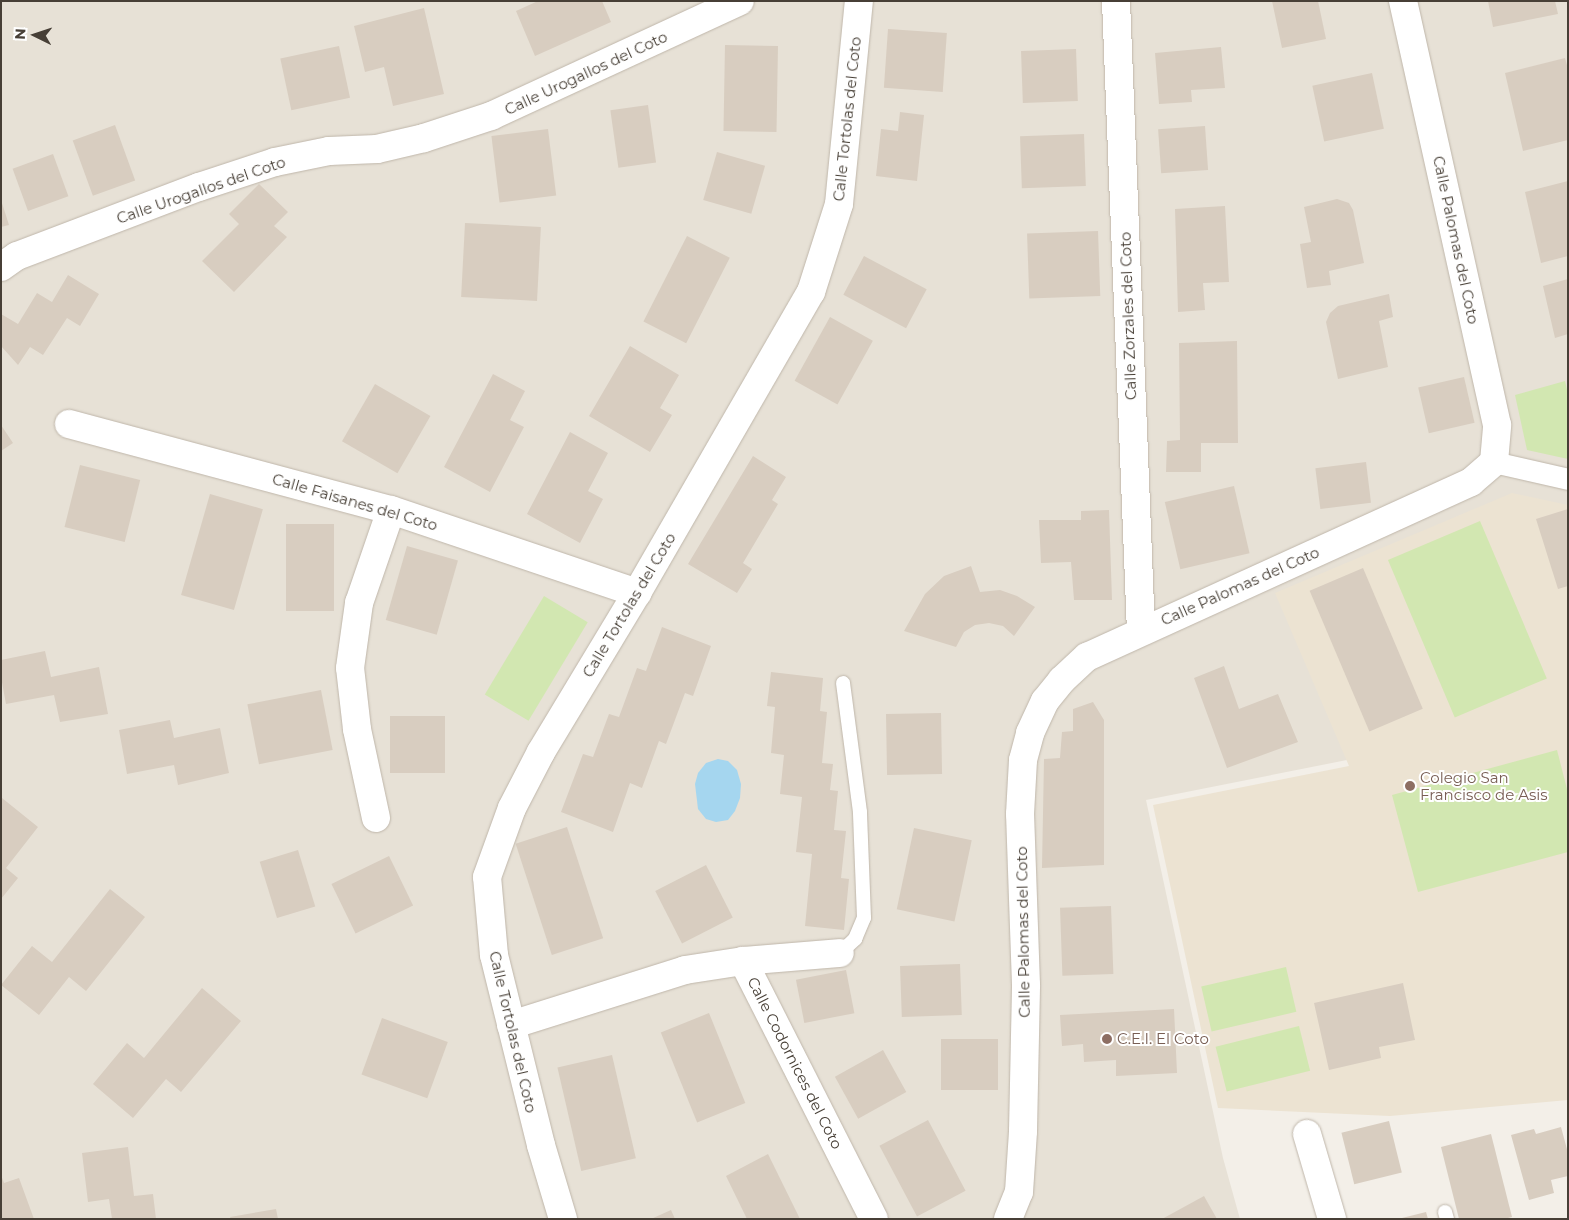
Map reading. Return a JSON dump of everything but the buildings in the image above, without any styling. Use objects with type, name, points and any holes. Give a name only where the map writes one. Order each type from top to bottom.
[{"type":"street","name":"Calle Urogallos del Coto","points":[[1,267],[17,256],[199,187],[276,162],[329,151],[377,149],[424,138],[491,116],[740,1]]},
{"type":"street","name":"Calle Tortolas del Coto","points":[[563,1219],[540,1145],[494,956],[487,877],[512,808],[541,752],[637,593],[811,292],[839,204],[859,1]]},
{"type":"street","name":"Calle Zorzales del Coto","points":[[1116,1],[1141,631]]},
{"type":"street","name":"Calle Palomas del Coto","points":[[1008,1219],[1019,1192],[1023,1131],[1026,985],[1020,814],[1023,760],[1030,732],[1045,702],[1062,680],[1087,657],[1471,482],[1494,462],[1497,425],[1404,1]]},
{"type":"street","name":"Calle Faisanes del Coto","points":[[69,424],[391,510],[637,593]]},
{"type":"street","points":[[1494,462],[1568,479]]},
{"type":"street","points":[[376,818],[356,729],[350,668],[359,603],[391,510]]},
{"type":"street","points":[[743,961],[840,953]]},
{"type":"street","name":"Calle Codornices del Coto","points":[[511,1025],[685,970],[743,961],[874,1219]]},
{"type":"street","points":[[1307,1134],[1332,1219]]},
{"type":"lane","points":[[840,953],[855,939],[864,918],[860,812],[844,683]]},
{"type":"shaded area","points":[[1,1],[1568,1],[1568,716],[1146,800],[1223,1158],[1240,1219],[1,1219]]},
{"type":"shaded area","name":"Colegio San Francisco de Asis","points":[[1512,493],[1568,505],[1568,1100],[1390,1116],[1218,1108],[1153,805],[1349,766],[1275,593]]},
{"type":"green space","points":[[1565,381],[1568,394],[1568,459],[1527,450],[1515,395]]},
{"type":"green space","points":[[1480,521],[1547,678],[1455,717],[1388,560]]},
{"type":"green space","points":[[544,596],[588,622],[528,721],[485,695]]},
{"type":"green space","points":[[1557,750],[1568,793],[1568,852],[1418,892],[1392,795]]},
{"type":"green space","points":[[1286,967],[1296,1012],[1212,1031],[1201,987]]},
{"type":"green space","points":[[1299,1026],[1310,1071],[1227,1091],[1216,1047]]},
{"type":"water","points":[[718,759],[728,761],[737,770],[741,784],[740,798],[735,811],[728,820],[716,822],[706,819],[698,809],[695,784],[698,773],[706,763]]},
{"type":"place","name":"Colegio San Francisco de Asis","points":[[1410,786]]},
{"type":"place","name":"C.E.I. El Coto","points":[[1107,1039]]}]
